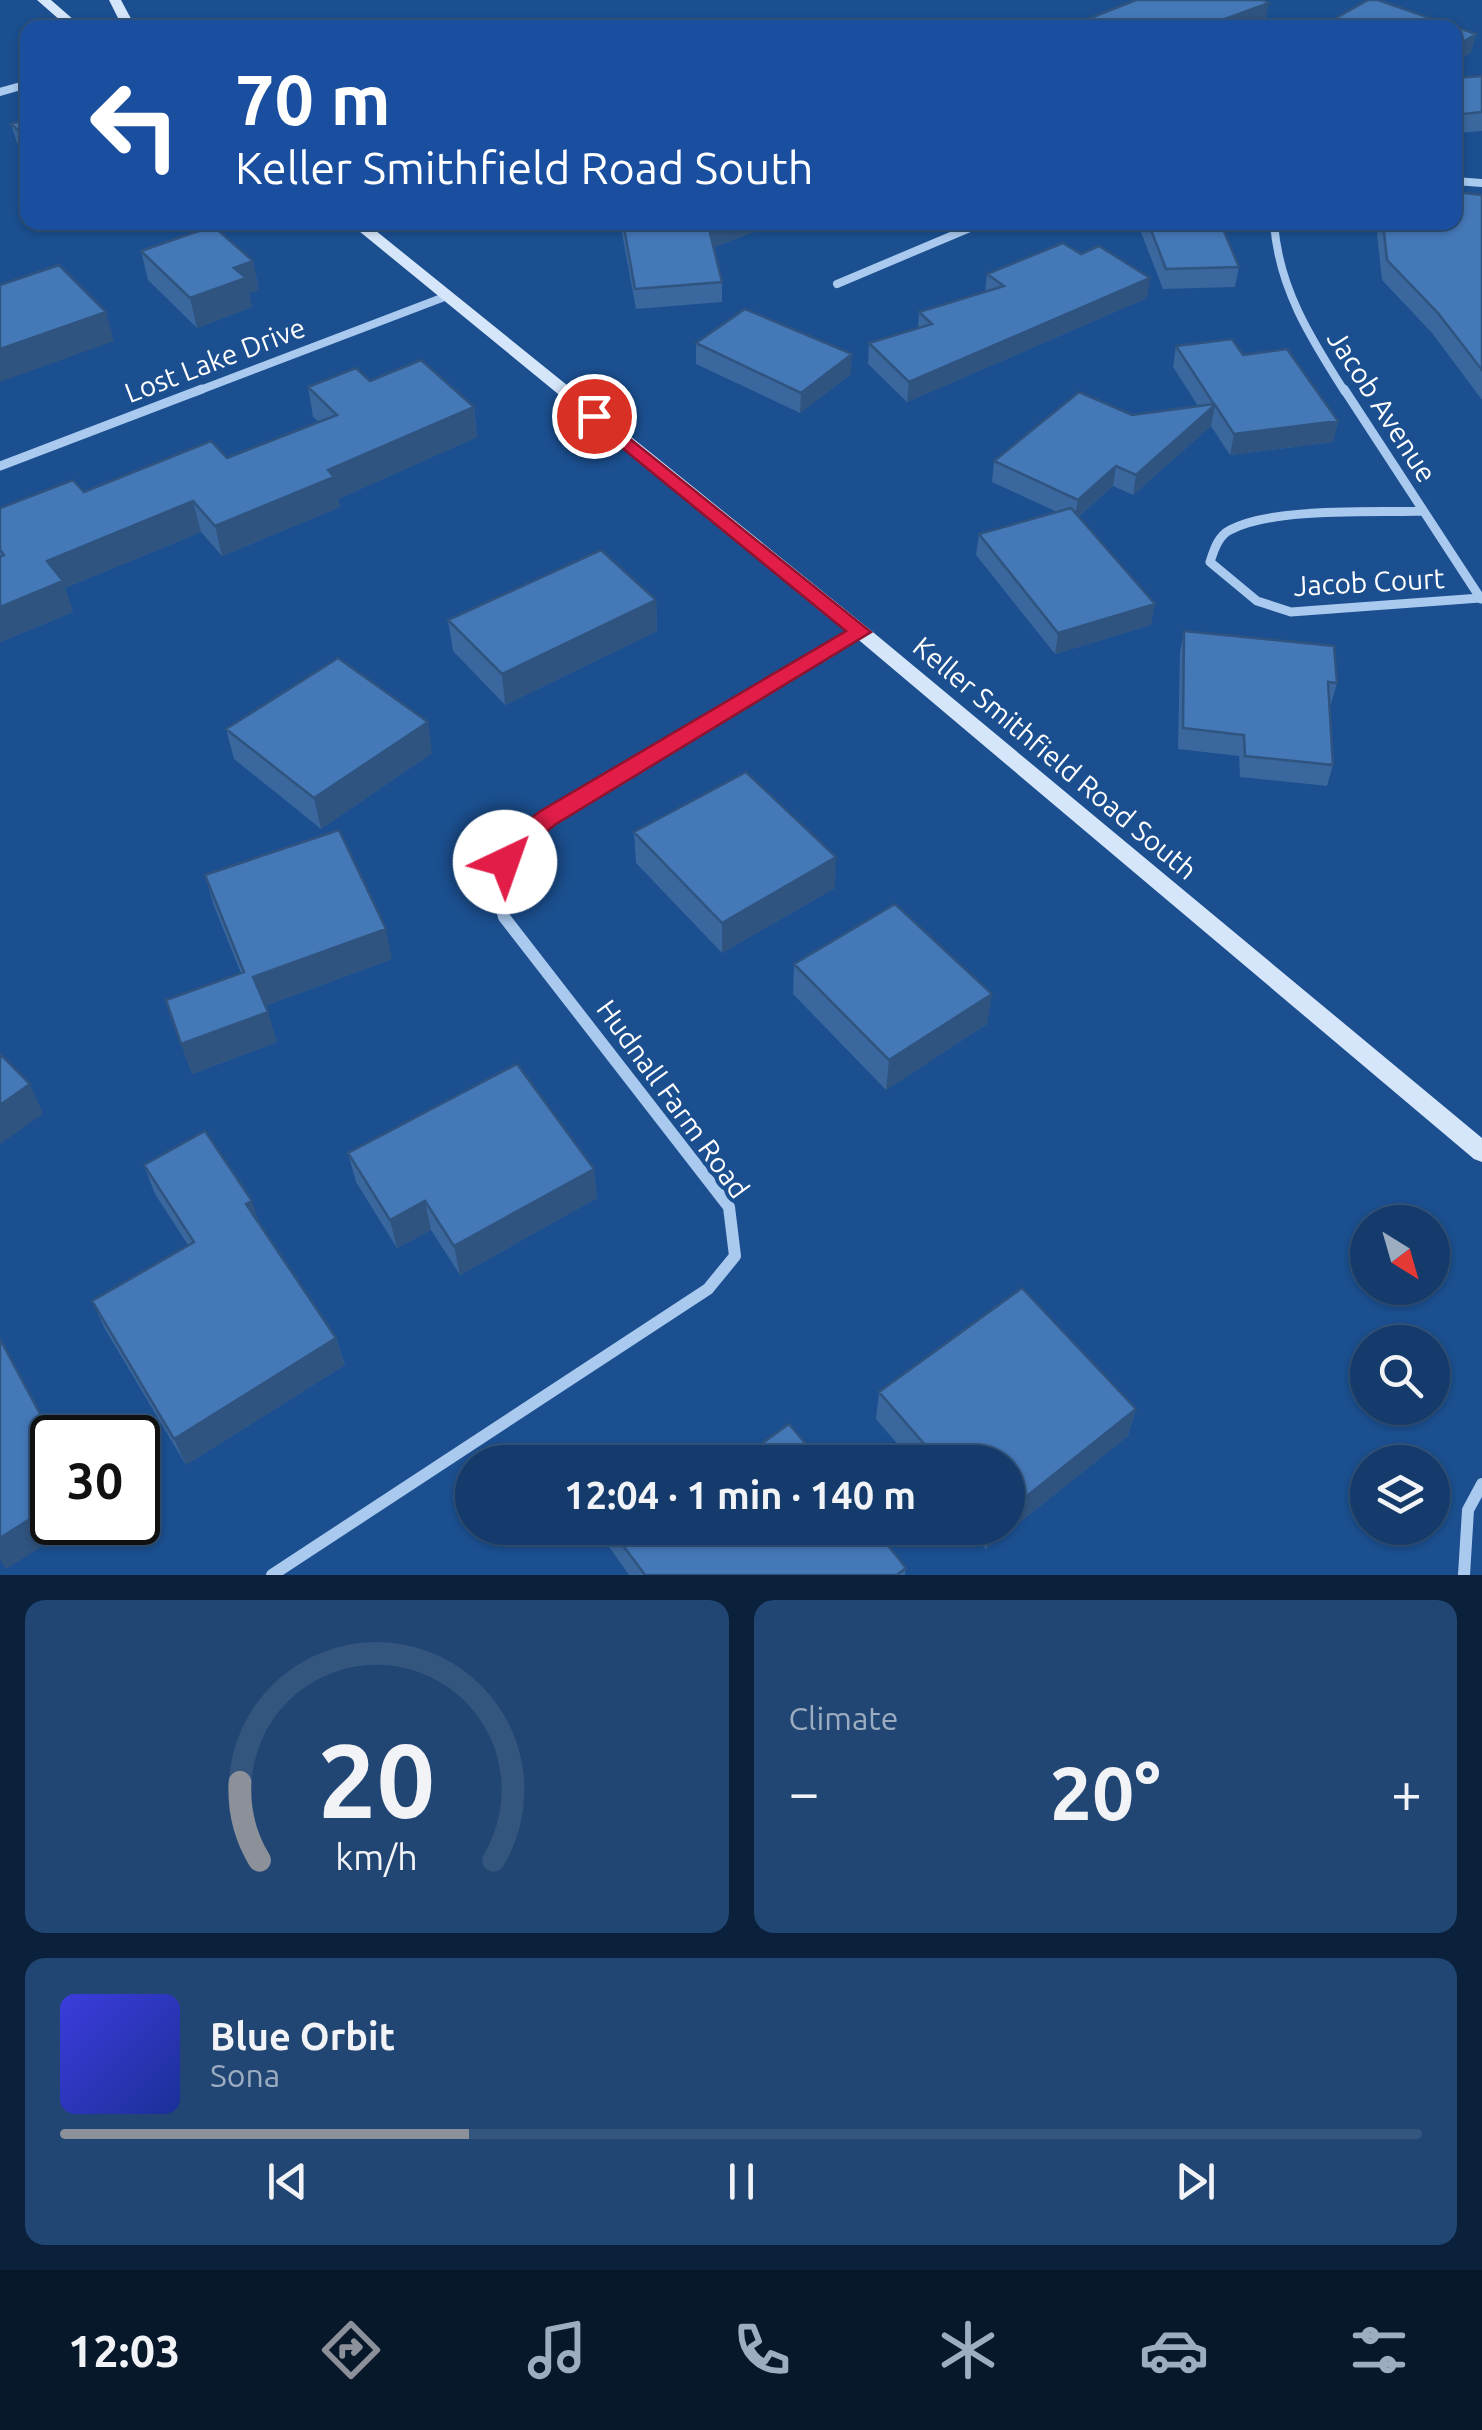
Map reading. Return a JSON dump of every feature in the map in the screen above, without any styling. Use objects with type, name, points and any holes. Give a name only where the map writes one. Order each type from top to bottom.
[{"type":"main road","points":[[43,0],[68,20]]},
{"type":"main road","name":"Keller Smithfield Road South","points":[[366,230],[861,632],[1482,1152]]},
{"type":"street","points":[[836,284],[965,230]]},
{"type":"street","name":"Jacob Avenue","points":[[1274,230],[1276,256],[1306,330],[1481,599]]},
{"type":"street","name":"Lost Lake Drive","points":[[0,466],[446,296]]},
{"type":"street","name":"Jacob Court","points":[[1423,510],[1308,516],[1244,525],[1226,532],[1210,562],[1257,601],[1292,612],[1481,599]]},
{"type":"street","name":"Hudnall Farm Road","points":[[272,1575],[708,1288],[735,1256],[729,1207],[504,917],[494,882],[515,843],[548,818],[861,632]]},
{"type":"street","points":[[1464,1575],[1468,1510],[1482,1484]]},
{"type":"building","points":[[1136,0],[1269,3],[1222,20],[1085,20]]},
{"type":"building","points":[[1368,0],[1378,0],[1436,20],[1332,20]]},
{"type":"building","points":[[1462,29],[1476,34],[1462,43]]},
{"type":"building","points":[[1482,76],[1482,112],[1462,111],[1462,77]]},
{"type":"building","points":[[1462,193],[1482,195],[1482,370],[1438,313],[1387,260],[1384,230],[1462,230]]},
{"type":"building","points":[[201,230],[218,230],[253,261],[234,268],[246,278],[190,298],[141,251]]},
{"type":"building","points":[[624,230],[709,230],[722,282],[635,289]]},
{"type":"building","points":[[1151,230],[1223,230],[1239,267],[1166,269]]},
{"type":"building","points":[[1063,243],[1081,254],[1099,246],[1150,278],[909,382],[869,343],[932,324],[919,312],[1004,286],[987,274]]},
{"type":"building","points":[[59,265],[106,312],[0,349],[0,285]]},
{"type":"building","points":[[745,309],[852,354],[801,393],[696,343]]},
{"type":"building","points":[[1232,339],[1243,355],[1287,349],[1338,421],[1234,434],[1215,405],[1136,475],[1116,466],[1078,500],[994,461],[1079,392],[1132,415],[1214,404],[1176,346]]},
{"type":"building","points":[[421,360],[474,407],[328,470],[334,477],[215,526],[193,501],[47,561],[63,581],[0,607],[0,557],[4,555],[0,550],[0,508],[73,480],[84,492],[211,441],[227,458],[337,415],[308,387],[356,368],[370,381]]},
{"type":"building","points":[[1071,508],[1155,604],[1058,633],[979,534]]},
{"type":"building","points":[[601,550],[656,600],[502,674],[448,620]]},
{"type":"building","points":[[1184,631],[1334,646],[1337,683],[1328,682],[1333,765],[1245,756],[1244,735],[1183,728]]},
{"type":"building","points":[[338,658],[428,722],[314,798],[226,729]]},
{"type":"building","points":[[746,772],[836,857],[722,923],[634,832]]},
{"type":"building","points":[[339,830],[386,929],[253,977],[268,1012],[181,1044],[166,1000],[244,972],[205,875]]},
{"type":"building","points":[[895,904],[992,994],[889,1060],[794,964]]},
{"type":"building","points":[[0,1054],[30,1084],[0,1105]]},
{"type":"building","points":[[517,1064],[594,1169],[454,1246],[425,1201],[390,1220],[348,1153]]},
{"type":"building","points":[[205,1131],[252,1201],[246,1204],[336,1338],[174,1439],[92,1301],[194,1242],[144,1165]]},
{"type":"building","points":[[1022,1288],[1136,1409],[1025,1497],[1025,1445],[925,1445],[879,1392]]},
{"type":"building","points":[[0,1339],[41,1415],[30,1415],[30,1519],[0,1538]]},
{"type":"building","points":[[789,1424],[807,1445],[760,1445]]},
{"type":"building","points":[[623,1545],[888,1545],[906,1568],[897,1575],[645,1575]]},
{"type":"route","points":[[505,862],[515,843],[548,818],[861,632],[594,416]]}]
